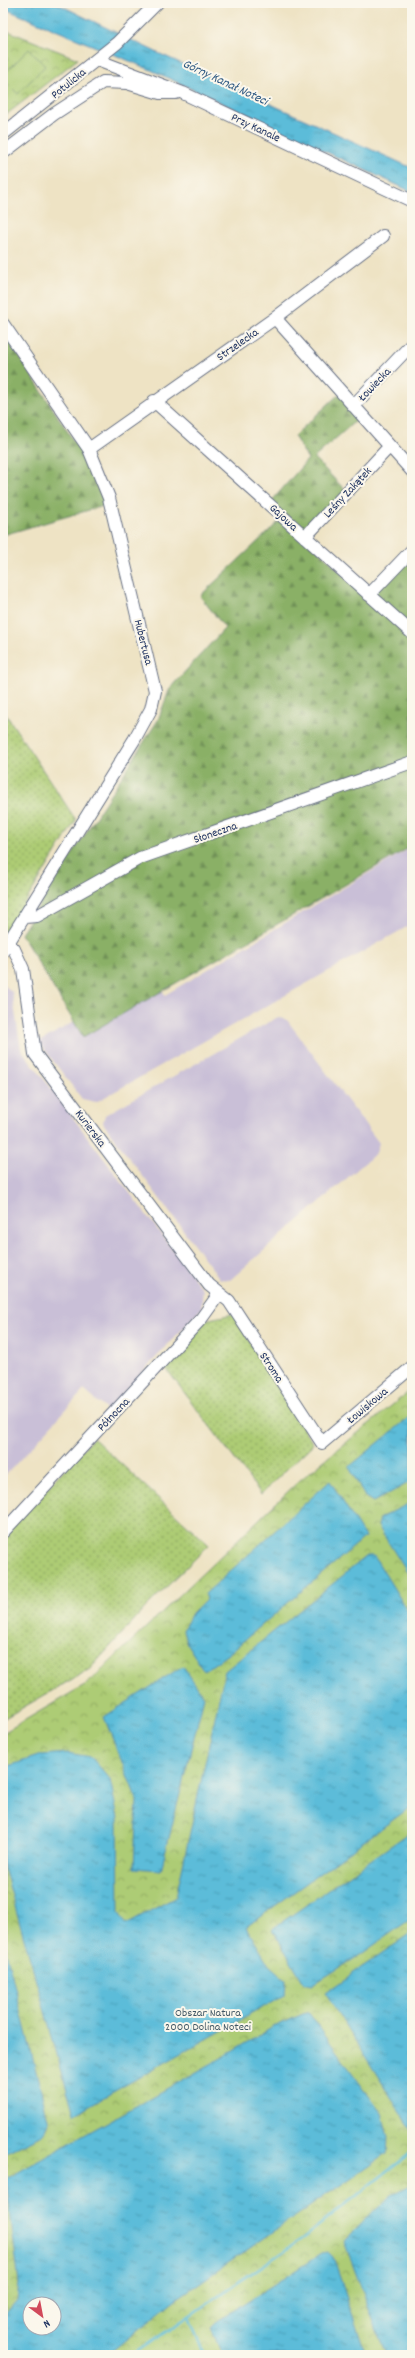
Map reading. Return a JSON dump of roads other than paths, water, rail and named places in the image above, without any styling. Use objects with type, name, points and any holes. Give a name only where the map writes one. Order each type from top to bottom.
[{"type":"street","name":"Potulicka","points":[[3,134],[100,57],[157,3]]},
{"type":"street","name":"Przy Kanale","points":[[100,57],[183,93],[412,201]]},
{"type":"street","points":[[3,153],[54,114],[104,82],[127,82],[160,93],[183,93]]},
{"type":"street","name":"Strzelecka","points":[[89,449],[154,401],[275,318],[383,236]]},
{"type":"street","points":[[275,318],[412,471]]},
{"type":"street","name":"Hubertusa","points":[[3,324],[89,449],[109,498],[155,691],[154,700],[134,740],[6,947]]},
{"type":"street","name":"Łowiecka","points":[[353,406],[412,344]]},
{"type":"street","name":"Gajowa","points":[[154,401],[369,596],[412,633]]},
{"type":"street","name":"Leśny Zakątek","points":[[305,537],[389,447]]},
{"type":"street","points":[[369,596],[412,550]]},
{"type":"street","name":"Słoneczna","points":[[25,917],[37,916],[140,858],[412,762]]},
{"type":"street","name":"Kurierska","points":[[6,947],[14,949],[23,969],[35,1054],[209,1285],[220,1294]]},
{"type":"street","name":"Stroma","points":[[220,1294],[229,1301],[322,1443]]},
{"type":"street","name":"Północna","points":[[3,1532],[201,1319],[220,1294]]},
{"type":"street","name":"Łowiskowa","points":[[322,1443],[412,1367]]},
{"type":"water","points":[[3,3],[56,3],[158,53],[412,168],[412,192],[151,70],[3,8]]},
{"type":"water","points":[[412,1415],[412,1481],[373,1502],[365,1497],[349,1467]]},
{"type":"water","points":[[330,1481],[365,1537],[228,1654],[204,1671],[187,1644],[183,1630],[192,1613],[207,1598],[205,1594]]},
{"type":"water","points":[[412,1502],[412,1580],[378,1526],[380,1518]]},
{"type":"water","points":[[367,1556],[374,1556],[412,1618],[412,1806],[246,1927],[269,1965],[286,1980],[285,1995],[74,2114],[3,1864],[3,1768],[41,1755],[67,1753],[91,1757],[110,1779],[118,1819],[119,1913],[126,1924],[176,1897],[225,1671]]},
{"type":"water","points":[[183,1666],[204,1697],[161,1870],[134,1868],[137,1800],[104,1717]]},
{"type":"water","points":[[412,1831],[412,1918],[360,1955],[312,1985],[304,1983],[272,1929]]},
{"type":"water","points":[[412,1932],[412,2130],[325,1993]]},
{"type":"water","points":[[3,1940],[49,2123],[45,2134],[3,2154]]},
{"type":"water","points":[[308,2012],[382,2114],[388,2136],[387,2153],[172,2302],[107,2355],[3,2355],[3,2317],[17,2300],[19,2283],[6,2179],[225,2056],[275,2026]]},
{"type":"water","points":[[412,2184],[412,2355],[386,2355],[344,2241],[390,2196]]},
{"type":"water","points":[[328,2252],[333,2257],[366,2355],[222,2355],[211,2327],[216,2322],[322,2253]]},
{"type":"waterway","points":[[132,2355],[303,2238],[412,2152]]},
{"type":"waterway","points":[[189,2316],[204,2355]]},
{"type":"water label","name":"Górny Kanał Noteci","points":[[226,81]]},
{"type":"park label","name":"Obszar Natura 2000 Dolina Noteci","points":[[208,2019]]}]
